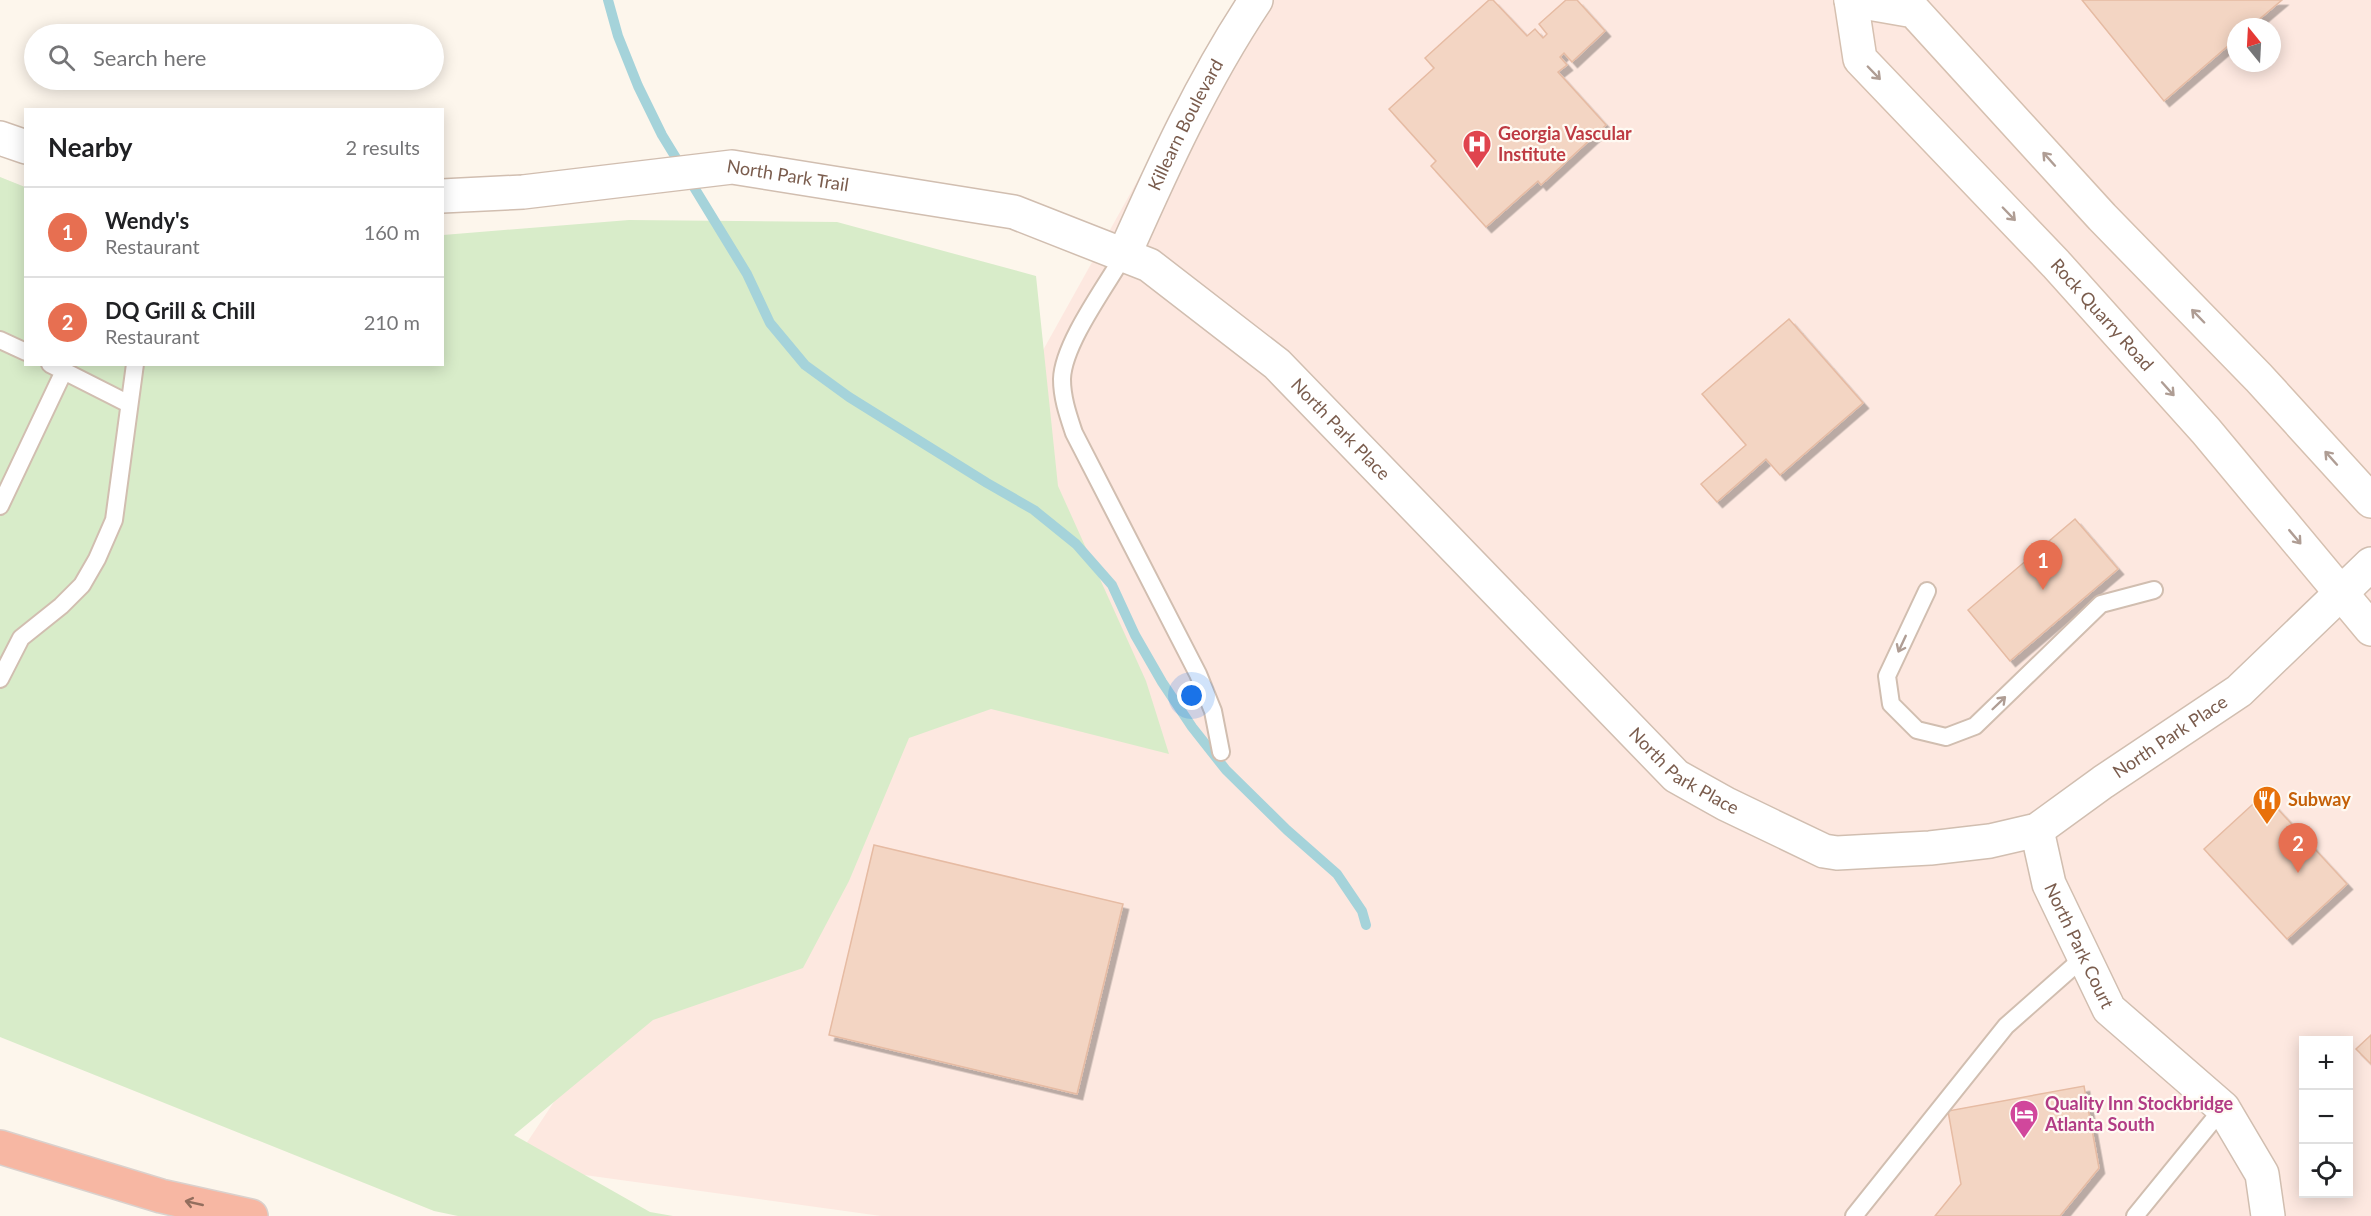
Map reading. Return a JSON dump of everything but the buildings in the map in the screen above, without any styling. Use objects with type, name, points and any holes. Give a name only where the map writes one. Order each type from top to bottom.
[{"type":"highway","points":[[0,1147],[161,1196],[251,1216]]},
{"type":"street","name":"Killearn Boulevard","points":[[1124,255],[1178,134],[1214,66],[1256,0]]},
{"type":"street","name":"Rock Quarry Road","points":[[2371,501],[2259,378],[2102,217],[1914,11],[1851,0],[1860,59],[2064,272],[2206,431],[2371,629]]},
{"type":"street","points":[[0,138],[24,146]]},
{"type":"street","name":"North Park Trail","points":[[444,196],[523,192],[732,166],[1014,212],[1124,255]]},
{"type":"street","name":"North Park Place","points":[[1124,255],[1149,265],[1277,364],[1676,776],[1726,804],[1824,850],[1837,853],[1940,847],[1990,841],[2037,830],[2096,786],[2239,691],[2371,564]]},
{"type":"street","name":"North Park Court","points":[[2037,830],[2049,884],[2109,1009],[2223,1108],[2262,1174],[2268,1216]]},
{"type":"lane","points":[[1124,255],[1066,358],[1062,376],[1063,394],[1074,433],[1198,674],[1213,711],[1221,752]]},
{"type":"lane","points":[[0,340],[24,351]]},
{"type":"lane","points":[[0,679],[21,638],[61,606],[82,585],[97,559],[114,520],[135,366]]},
{"type":"lane","points":[[0,506],[57,368],[129,404]]},
{"type":"lane","points":[[1927,591],[1887,676],[1891,704],[1917,730],[1946,737],[1975,726],[2101,604],[2154,590]]},
{"type":"lane","points":[[1854,1216],[2006,1026],[2084,957]]},
{"type":"lane","points":[[2135,1216],[2223,1108]]},
{"type":"shaded area","points":[[1238,0],[2371,0],[2371,1216],[881,1216],[512,1165],[988,449]]},
{"type":"green space","points":[[0,177],[24,187],[24,366],[444,366],[444,235],[629,220],[837,222],[1036,276],[1058,486],[1146,681],[1169,754],[991,709],[909,738],[849,881],[803,968],[653,1020],[514,1135],[650,1212],[673,1216],[458,1216],[434,1211],[0,1037]]},
{"type":"waterway","points":[[608,0],[618,36],[638,86],[662,135],[747,274],[770,323],[805,365],[849,397],[1034,510],[1076,544],[1112,585],[1135,635],[1162,682],[1192,727],[1226,770],[1287,830],[1337,874],[1362,911],[1366,925]]},
{"type":"place","name":"Georgia Vascular Institute","points":[[1477,170]]},
{"type":"place","name":"Wendy's","points":[[2043,590]]},
{"type":"place","name":"Subway","points":[[2267,826]]},
{"type":"place","name":"DQ Grill & Chill","points":[[2298,873]]},
{"type":"place","name":"Quality Inn Stockbridge Atlanta South","points":[[2024,1140]]}]
